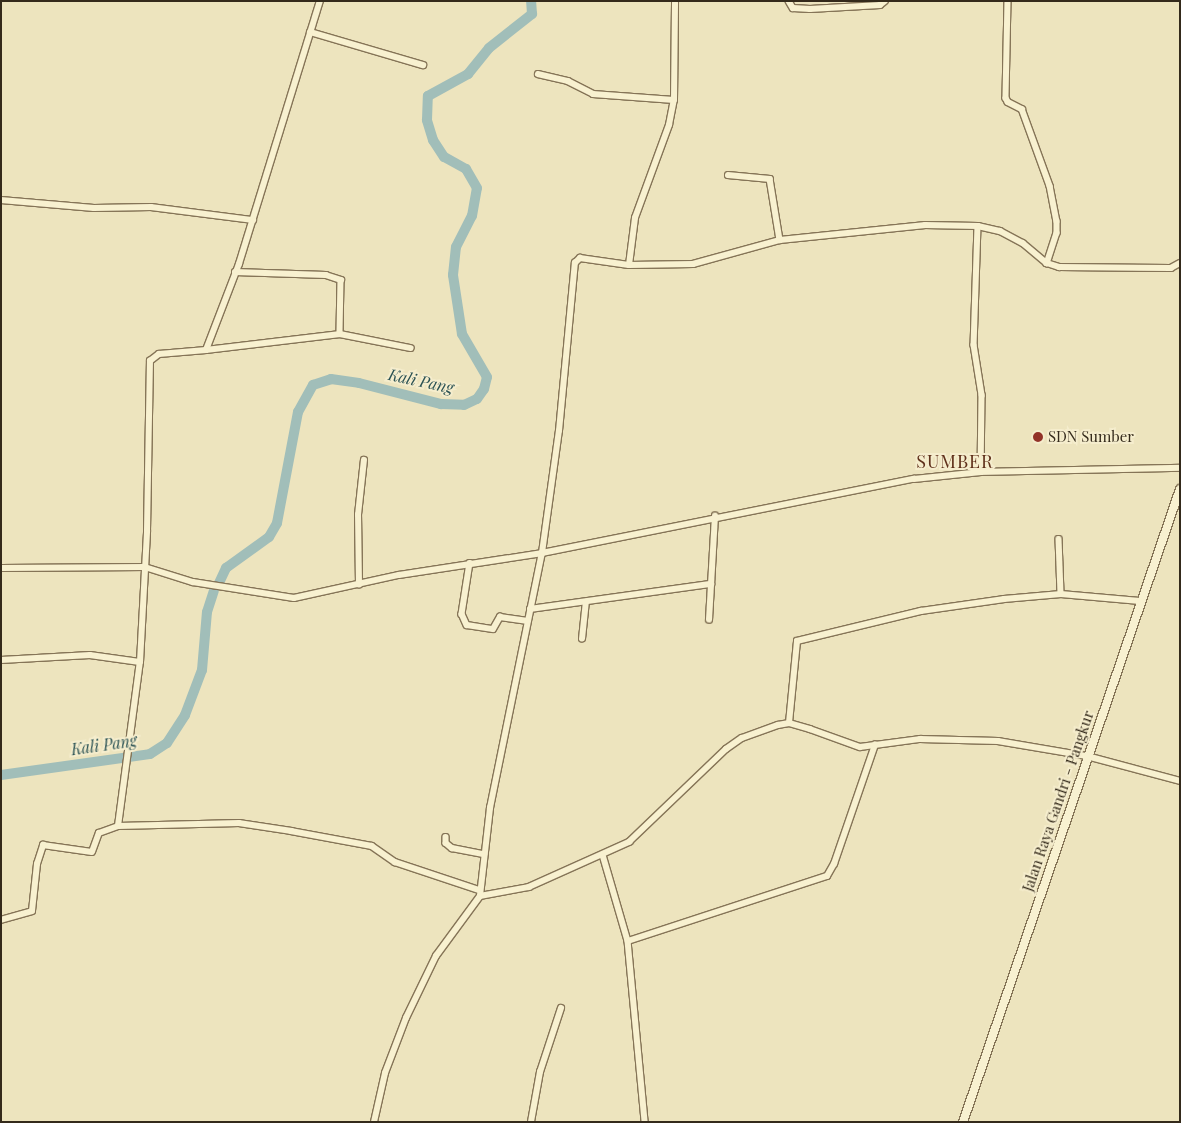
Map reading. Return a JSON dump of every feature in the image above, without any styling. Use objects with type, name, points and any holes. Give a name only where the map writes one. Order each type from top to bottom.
[{"type":"street","points":[[206,350],[253,220],[320,1]]},
{"type":"street","points":[[629,265],[636,218],[669,125],[674,100],[677,27],[675,1]]},
{"type":"street","points":[[789,1],[793,8],[810,9],[880,5],[885,1]]},
{"type":"street","points":[[1008,1],[1006,98],[1008,102],[1022,108],[1050,186],[1057,221],[1057,233],[1047,263]]},
{"type":"street","points":[[310,32],[423,65]]},
{"type":"street","points":[[538,74],[568,81],[593,94],[674,100]]},
{"type":"street","points":[[728,175],[770,179],[780,240]]},
{"type":"street","points":[[1,200],[94,208],[151,207],[253,220]]},
{"type":"street","points":[[374,1122],[385,1073],[406,1018],[436,956],[479,893],[484,854],[542,553],[559,431],[575,264],[580,258],[629,265],[692,264],[780,240],[925,224],[978,226],[1011,237],[1047,263],[1069,268],[1171,268],[1180,264]]},
{"type":"street","points":[[978,226],[974,345],[982,395],[981,472]]},
{"type":"street","points":[[235,272],[326,275],[341,280],[340,334]]},
{"type":"street","points":[[118,826],[140,662],[145,567],[150,361],[159,354],[340,334],[411,348]]},
{"type":"street","points":[[359,585],[358,515],[364,460]]},
{"type":"street","points":[[1,568],[145,567],[193,582],[294,598],[399,575],[542,553],[715,516],[914,479],[981,472],[1180,468]]},
{"type":"street","name":"Jalan Raya Gandri - Pangkur","points":[[963,1122],[1140,601],[1180,489]]},
{"type":"street","points":[[709,620],[715,516]]},
{"type":"street","points":[[1059,539],[1061,594]]},
{"type":"street","points":[[470,563],[462,614],[468,625],[493,629],[500,617],[528,621]]},
{"type":"street","points":[[530,609],[711,584]]},
{"type":"street","points":[[789,724],[797,641],[954,605],[1061,594],[1140,601]]},
{"type":"street","points":[[582,639],[586,602]]},
{"type":"street","points":[[1,660],[90,655],[140,662]]},
{"type":"street","points":[[1,920],[32,911],[42,847],[92,852],[99,833],[118,826],[232,823],[291,831],[372,846],[394,862],[479,893],[529,887],[629,842],[726,749],[758,731],[789,724],[860,747],[920,739],[973,738],[1087,756],[1180,781]]},
{"type":"street","points":[[626,938],[826,876],[834,864],[875,745]]},
{"type":"street","points":[[446,836],[452,848],[484,854]]},
{"type":"street","points":[[603,855],[626,938],[644,1122]]},
{"type":"street","points":[[531,1122],[540,1072],[561,1008]]},
{"type":"waterway","name":"Kali Pang","points":[[219,583],[226,568],[269,537],[277,523],[298,412],[313,385],[331,379],[359,383],[441,404],[464,405],[477,399],[484,389],[487,377],[462,334],[453,275],[456,247],[472,216],[477,188],[466,169],[444,157],[433,140],[427,120],[428,96],[468,74],[489,48],[532,14],[531,1]]},
{"type":"waterway","name":"Kali Pang","points":[[1,775],[150,754],[167,743],[185,715],[202,670],[207,612],[214,591]]},
{"type":"place","name":"SDN Sumber","points":[[1038,437]]},
{"type":"district","name":"SUMBER","points":[[955,461]]}]
